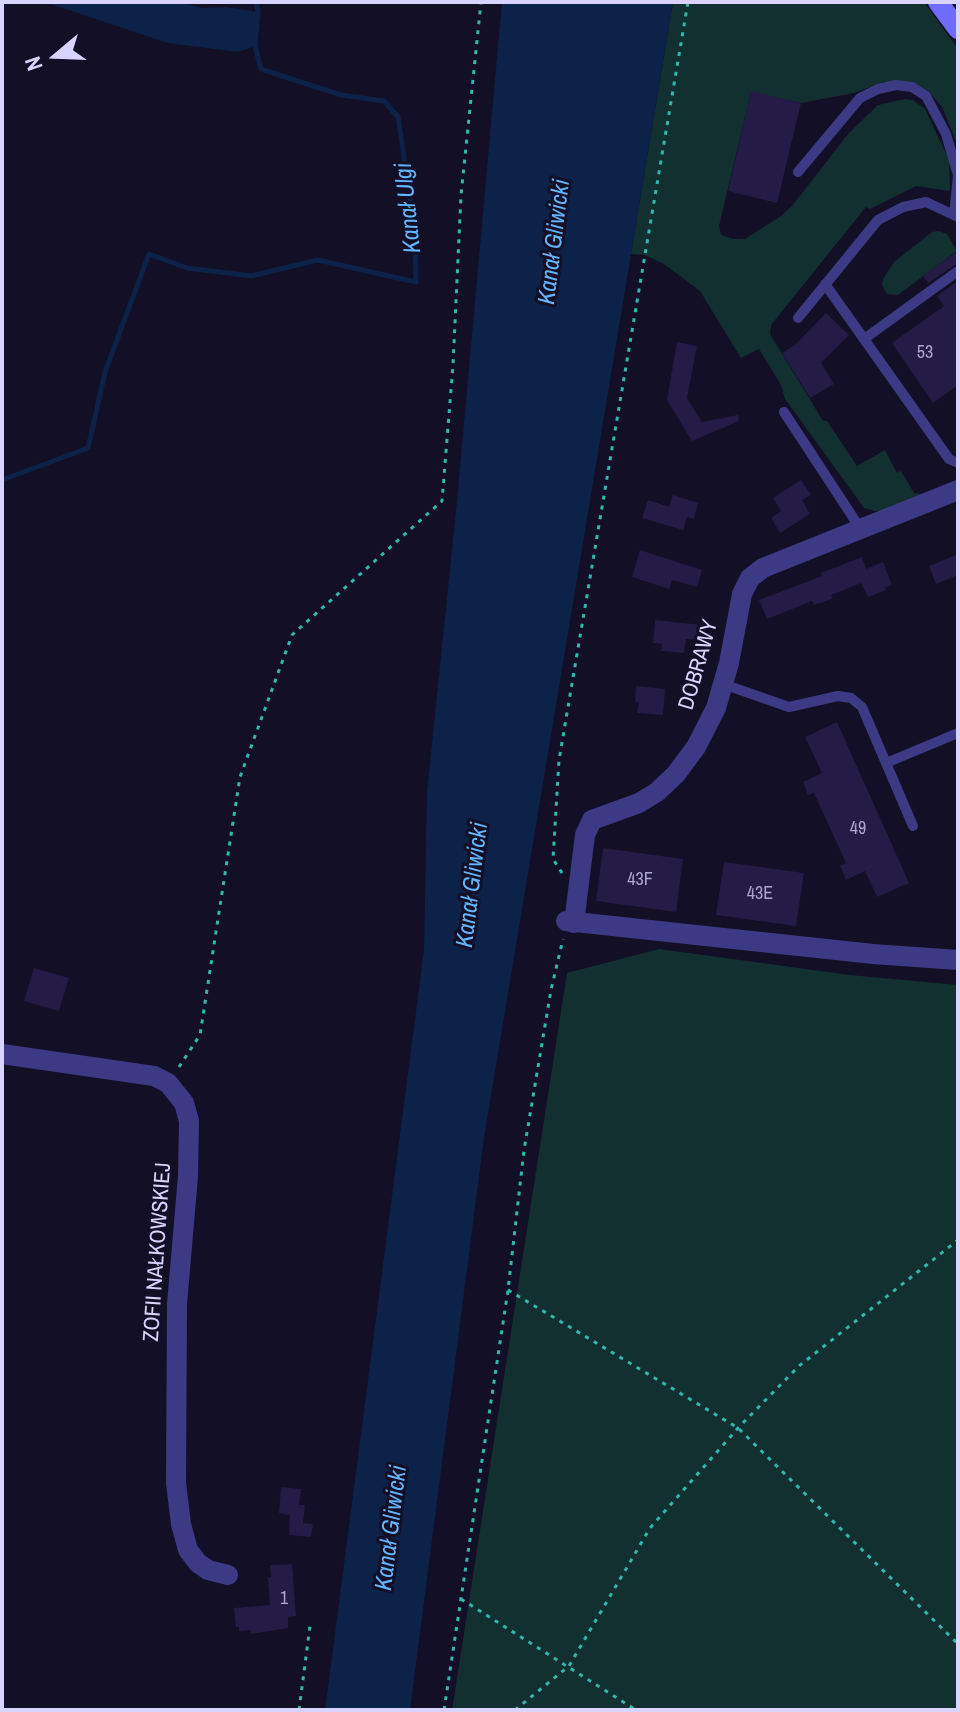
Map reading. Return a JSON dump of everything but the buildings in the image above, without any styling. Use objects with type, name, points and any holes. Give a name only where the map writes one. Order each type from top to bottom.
[{"type":"main road","points":[[938,2],[958,29]]},
{"type":"street","points":[[860,528],[958,490]]},
{"type":"street","name":"DOBRAWY","points":[[570,922],[585,835],[592,820],[639,803],[657,792],[676,774],[696,747],[716,708],[742,594],[750,578],[763,568],[860,528]]},
{"type":"street","points":[[570,922],[958,960]]},
{"type":"street","points":[[2,1054],[132,1071],[168,1083]]},
{"type":"street","name":"ZOFII NAŁKOWSKIEJ","points":[[168,1083],[184,1103],[189,1121],[175,1352],[176,1483],[188,1550],[208,1570],[228,1575]]},
{"type":"lane","points":[[798,172],[860,98],[896,85],[912,87],[926,96],[946,134],[958,175],[956,216],[926,202],[903,207],[878,220],[798,318]]},
{"type":"lane","points":[[864,339],[954,274],[958,289]]},
{"type":"lane","points":[[825,284],[949,459],[958,463]]},
{"type":"lane","points":[[784,412],[860,528]]},
{"type":"lane","points":[[723,684],[789,707],[838,696],[851,698],[862,707],[913,826]]},
{"type":"lane","points":[[886,763],[958,733]]},
{"type":"path","points":[[168,1083],[200,1035],[240,777],[292,635],[442,501],[453,365],[461,195],[481,2]]},
{"type":"path","points":[[565,879],[553,859],[559,760],[688,2]]},
{"type":"path","points":[[444,1710],[508,1290],[524,1150],[551,990],[570,922]]},
{"type":"path","points":[[515,1710],[569,1666],[650,1528],[738,1428],[799,1366],[958,1240]]},
{"type":"path","points":[[508,1290],[738,1428],[958,1644]]},
{"type":"path","points":[[461,1599],[636,1710]]},
{"type":"path","points":[[299,1710],[310,1626]]},
{"type":"green space","points":[[673,2],[924,2],[958,49],[958,146],[942,107],[929,92],[915,83],[883,82],[854,93],[801,103],[751,92],[719,226],[721,235],[745,239],[781,216],[848,134],[878,105],[905,99],[913,100],[925,109],[949,160],[950,191],[916,186],[870,209],[866,207],[771,325],[770,334],[823,421],[827,421],[857,466],[885,450],[897,473],[901,471],[914,493],[923,494],[958,480],[958,489],[894,510],[864,508],[785,399],[781,385],[759,349],[741,358],[700,291],[664,264],[645,255],[631,254]]},
{"type":"green space","points":[[932,232],[947,234],[957,251],[898,295],[887,294],[882,285],[883,279],[894,262]]},
{"type":"green space","points":[[659,949],[850,975],[958,985],[958,1710],[452,1710],[567,973]]},
{"type":"water","points":[[45,2],[180,2],[202,8],[227,7],[258,12],[255,46],[238,52],[168,43]]},
{"type":"water","name":"Kanał Gliwicki","points":[[502,2],[673,2],[484,1138],[410,1710],[325,1710],[424,950],[427,792]]},
{"type":"waterway","name":"Kanał Ulgi","points":[[2,480],[88,448],[105,372],[149,254],[187,268],[251,276],[318,260],[416,282],[415,231],[398,117],[384,101],[341,95],[261,69],[255,46],[256,2]]}]
